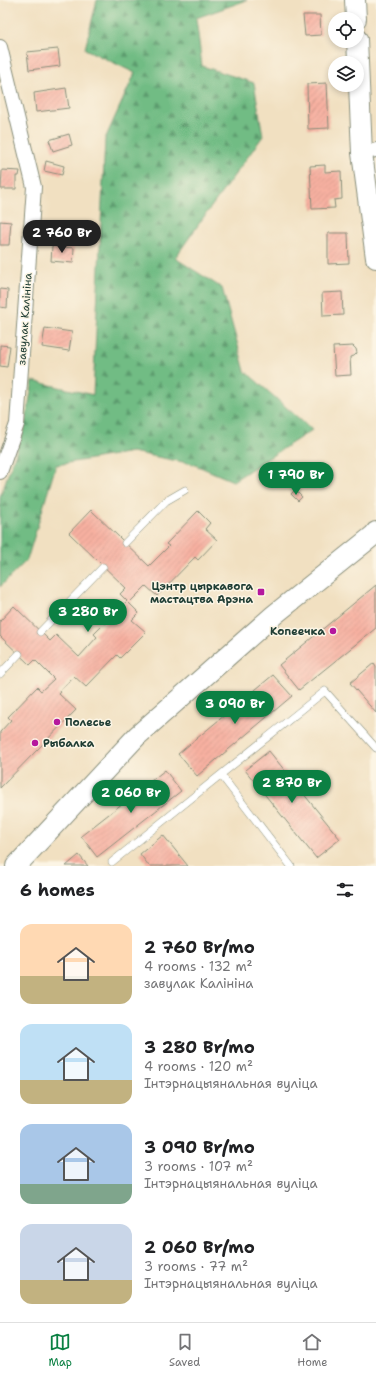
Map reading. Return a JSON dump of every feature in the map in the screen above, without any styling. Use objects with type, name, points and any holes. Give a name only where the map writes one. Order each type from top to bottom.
[{"type":"main road","points":[[355,0],[356,12]]},
{"type":"main road","points":[[358,48],[369,152],[376,258]]},
{"type":"main road","points":[[16,866],[137,736],[274,614],[376,533]]},
{"type":"street","name":"завулак Калініна","points":[[0,47],[34,187],[17,424],[0,472]]},
{"type":"lane","points":[[125,543],[166,500],[185,490]]},
{"type":"lane","points":[[40,632],[103,567]]},
{"type":"lane","points":[[0,674],[19,654]]},
{"type":"lane","points":[[113,865],[325,691],[376,748]]},
{"type":"lane","points":[[222,775],[291,866]]},
{"type":"green space","points":[[97,0],[247,0],[196,18],[202,66],[254,83],[263,136],[175,258],[222,288],[245,371],[312,430],[233,481],[193,464],[132,452],[56,465],[27,560],[0,587],[0,497],[24,430],[33,381],[93,395],[105,139],[135,73],[85,49]]},
{"type":"building","points":[[303,15],[320,15],[321,35],[305,36]]},
{"type":"building","points":[[58,49],[60,66],[29,70],[27,52]]},
{"type":"building","points":[[327,83],[329,128],[308,129],[307,84]]},
{"type":"building","points":[[66,88],[69,108],[36,112],[34,93]]},
{"type":"building","points":[[69,134],[72,145],[53,151],[49,140]]},
{"type":"building","points":[[46,161],[64,166],[62,175],[44,171]]},
{"type":"building","points":[[325,165],[325,172],[341,171],[342,199],[334,200],[335,208],[312,209],[310,166]]},
{"type":"building","points":[[2,170],[20,171],[19,176],[16,176],[16,189],[1,189]]},
{"type":"building","points":[[0,221],[11,222],[9,245],[0,245]]},
{"type":"building","points":[[328,233],[348,233],[349,263],[328,264]]},
{"type":"building","points":[[52,246],[74,248],[73,263],[51,261]]},
{"type":"building","points":[[0,289],[8,290],[7,308],[0,307]]},
{"type":"building","points":[[342,292],[343,315],[323,316],[322,293]]},
{"type":"building","points":[[45,328],[72,332],[69,351],[42,347]]},
{"type":"building","points":[[0,345],[10,346],[7,367],[0,366]]},
{"type":"building","points":[[353,346],[357,353],[350,357],[351,375],[335,376],[333,347]]},
{"type":"building","points":[[295,490],[302,497],[298,501],[291,494]]},
{"type":"building","points":[[91,510],[149,566],[169,546],[166,544],[198,511],[210,523],[205,529],[217,540],[198,560],[195,557],[157,596],[146,586],[129,603],[139,613],[132,620],[146,632],[120,658],[117,655],[86,687],[74,676],[58,693],[76,710],[0,788],[0,732],[11,720],[8,717],[37,687],[41,691],[54,679],[35,660],[30,665],[0,636],[0,621],[14,606],[50,641],[56,635],[79,657],[97,637],[94,634],[127,601],[120,594],[126,588],[69,533]]},
{"type":"building","points":[[376,585],[376,628],[299,690],[279,665]]},
{"type":"building","points":[[374,663],[376,666],[376,713],[350,683]]},
{"type":"building","points":[[273,675],[292,696],[197,776],[178,754]]},
{"type":"building","points":[[269,751],[340,839],[316,858],[245,770]]},
{"type":"building","points":[[165,770],[181,791],[97,857],[81,836]]},
{"type":"building","points":[[163,835],[188,866],[149,866],[140,854]]},
{"type":"building","points":[[79,855],[88,866],[66,866]]},
{"type":"place","name":"Цэнтр цыркавога мастацтва Арэна","points":[[261,592]]},
{"type":"place","name":"Копеечка","points":[[333,631]]},
{"type":"place","name":"Полесье","points":[[57,722]]},
{"type":"place","name":"Рыбалка","points":[[35,743]]}]
